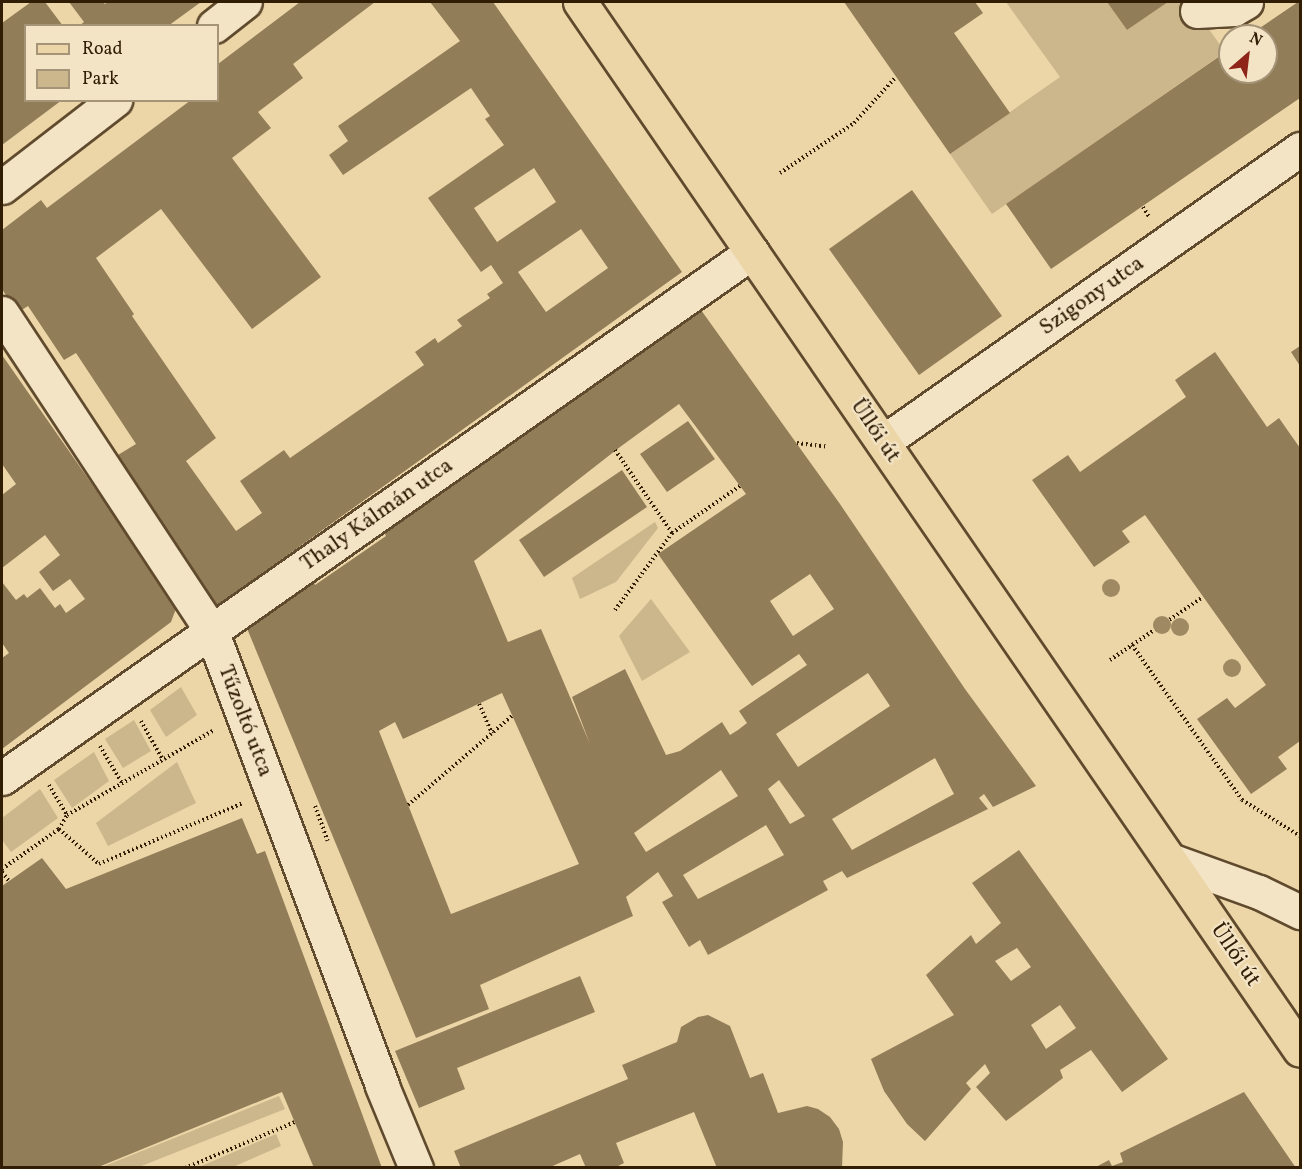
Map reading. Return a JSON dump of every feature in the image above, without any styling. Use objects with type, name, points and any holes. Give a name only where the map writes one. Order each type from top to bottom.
[{"type":"main road","name":"Üllői út","points":[[591,5],[752,252],[1300,1050]]},
{"type":"street","points":[[217,24],[245,2]]},
{"type":"street","points":[[1197,11],[1234,9],[1246,2]]},
{"type":"street","points":[[2,187],[112,102]]},
{"type":"street","name":"Szigony utca","points":[[883,442],[1300,149]]},
{"type":"street","name":"Thaly Kálmán utca","points":[[2,778],[752,252]]},
{"type":"street","name":"Tűzoltó utca","points":[[2,313],[211,630],[378,1075],[416,1167]]},
{"type":"street","points":[[1170,860],[1259,892],[1300,912]]},
{"type":"path","points":[[780,173],[854,123],[896,77]]},
{"type":"path","points":[[797,443],[828,447]]},
{"type":"path","points":[[615,450],[672,533]]},
{"type":"path","points":[[615,610],[672,533],[740,486]]},
{"type":"path","points":[[1110,660],[1203,597]]},
{"type":"path","points":[[1132,645],[1242,800],[1300,836]]},
{"type":"path","points":[[124,692],[163,759]]},
{"type":"path","points":[[479,704],[492,733]]},
{"type":"path","points":[[408,805],[513,715]]},
{"type":"path","points":[[85,719],[122,783]]},
{"type":"path","points":[[9,881],[2,871],[59,829],[67,816],[212,731]]},
{"type":"path","points":[[32,756],[67,816]]},
{"type":"path","points":[[59,829],[99,864],[271,790]]},
{"type":"path","points":[[317,812],[328,841]]},
{"type":"path","points":[[186,1167],[295,1122]]},
{"type":"green space","points":[[1006,2],[1107,2],[1127,30],[1168,2],[1190,2],[1218,42],[1218,57],[992,214],[950,154],[1060,77]]},
{"type":"green space","points":[[655,522],[658,528],[616,582],[580,599],[572,578]]},
{"type":"green space","points":[[651,599],[690,652],[642,681],[619,636]]},
{"type":"green space","points":[[181,687],[197,715],[166,737],[150,710]]},
{"type":"green space","points":[[134,720],[151,751],[123,768],[105,739]]},
{"type":"green space","points":[[94,752],[109,781],[72,808],[54,780]]},
{"type":"green space","points":[[177,762],[196,803],[108,846],[96,823]]},
{"type":"green space","points":[[40,789],[58,818],[11,852],[2,840],[2,818]]},
{"type":"green space","points":[[279,1096],[285,1109],[139,1167],[102,1167]]},
{"type":"green space","points":[[276,1134],[281,1146],[233,1167],[199,1167]]},
{"type":"building","points":[[31,2],[45,2],[62,24],[24,24],[24,102],[59,102],[2,145],[2,23]]},
{"type":"building","points":[[69,2],[103,2],[105,4],[108,2],[201,2],[171,24],[82,24],[84,22]]},
{"type":"building","points":[[300,2],[375,2],[293,64],[303,78],[258,112],[271,128],[232,158],[321,277],[252,329],[161,209],[96,258],[134,314],[132,316],[216,438],[186,461],[236,531],[262,513],[240,481],[284,450],[290,458],[424,365],[415,352],[435,338],[438,343],[462,326],[457,320],[490,298],[487,294],[503,283],[491,265],[481,272],[428,198],[504,145],[485,119],[490,116],[471,88],[343,175],[329,155],[348,141],[338,126],[460,41],[430,2],[493,2],[682,272],[218,605],[206,598],[113,458],[136,444],[76,353],[64,360],[28,306],[17,313],[2,289],[2,230],[41,200],[47,208],[188,102],[219,102],[219,63]],"holes":[[[534,168],[556,202],[497,242],[474,208]],[[581,229],[608,268],[546,312],[518,272]]]},
{"type":"building","points":[[844,2],[975,2],[983,13],[954,33],[1010,113],[950,154]]},
{"type":"building","points":[[1107,2],[1168,2],[1127,30]]},
{"type":"building","points":[[1300,2],[1300,98],[1051,269],[1006,204],[1218,57],[1218,84],[1278,84],[1278,24],[1266,24]]},
{"type":"building","points":[[912,190],[1002,316],[919,375],[829,249]]},
{"type":"building","points":[[696,303],[840,504],[965,689],[1036,786],[993,807],[984,794],[979,798],[988,809],[847,878],[842,871],[823,881],[828,890],[708,955],[700,940],[689,947],[662,902],[673,896],[658,872],[626,897],[633,916],[480,985],[489,1009],[416,1038],[246,626],[313,578],[315,585],[386,536],[382,529]],"holes":[[[679,404],[746,494],[658,554],[752,686],[799,654],[807,665],[739,711],[747,723],[738,730],[730,735],[722,722],[680,751],[666,755],[625,669],[572,697],[590,744],[541,629],[508,642],[474,561]],[[810,574],[834,609],[793,636],[770,601]],[[868,673],[890,706],[798,767],[776,734]],[[502,693],[579,864],[451,914],[379,731],[395,722],[403,739]],[[935,758],[954,794],[852,850],[832,819]],[[721,770],[738,796],[646,852],[634,833]],[[779,780],[805,816],[790,824],[768,789]],[[766,825],[784,855],[698,899],[683,875]]]},
{"type":"building","points":[[1300,346],[1300,366],[1291,352]]},
{"type":"building","points":[[1215,352],[1267,427],[1279,418],[1300,448],[1300,741],[1278,757],[1287,769],[1251,794],[1197,719],[1227,698],[1235,708],[1266,685],[1145,515],[1122,531],[1130,542],[1094,567],[1032,480],[1068,455],[1080,472],[1186,397],[1175,380]]},
{"type":"building","points":[[2,355],[177,606],[171,622],[2,749],[2,658],[9,653],[2,643],[2,582],[16,600],[24,594],[27,598],[40,588],[55,608],[60,604],[66,613],[85,599],[70,579],[53,591],[39,572],[60,555],[45,535],[2,568],[2,495],[16,484],[2,464]]},
{"type":"building","points":[[688,421],[715,459],[667,492],[640,454]]},
{"type":"building","points":[[622,470],[647,507],[544,577],[519,540]]},
{"type":"building","points":[[242,818],[257,854],[265,851],[382,1168],[314,1168],[282,1092],[96,1168],[2,1168],[2,886],[42,858],[66,889]]},
{"type":"building","points":[[1019,850],[1168,1059],[1122,1092],[1091,1050],[1060,1070],[1063,1078],[1006,1121],[976,1087],[990,1073],[985,1064],[966,1083],[971,1089],[925,1141],[907,1124],[884,1091],[871,1059],[954,1015],[926,975],[971,935],[976,944],[1001,923],[972,883]],"holes":[[[1017,948],[1031,967],[1011,981],[995,961]],[[1060,1005],[1076,1028],[1046,1049],[1031,1025]]]},
{"type":"building","points":[[580,976],[595,1012],[457,1068],[465,1089],[419,1108],[395,1051]]},
{"type":"building","points":[[708,1015],[730,1026],[750,1078],[763,1073],[778,1113],[807,1106],[818,1109],[830,1117],[839,1129],[843,1142],[842,1168],[717,1168],[694,1112],[616,1143],[624,1163],[614,1168],[586,1168],[580,1154],[548,1168],[461,1168],[454,1151],[628,1079],[622,1065],[677,1042],[681,1027],[698,1017]]},
{"type":"building","points":[[1244,1092],[1296,1168],[1094,1168],[1109,1160],[1112,1166],[1123,1162],[1120,1153]]}]
